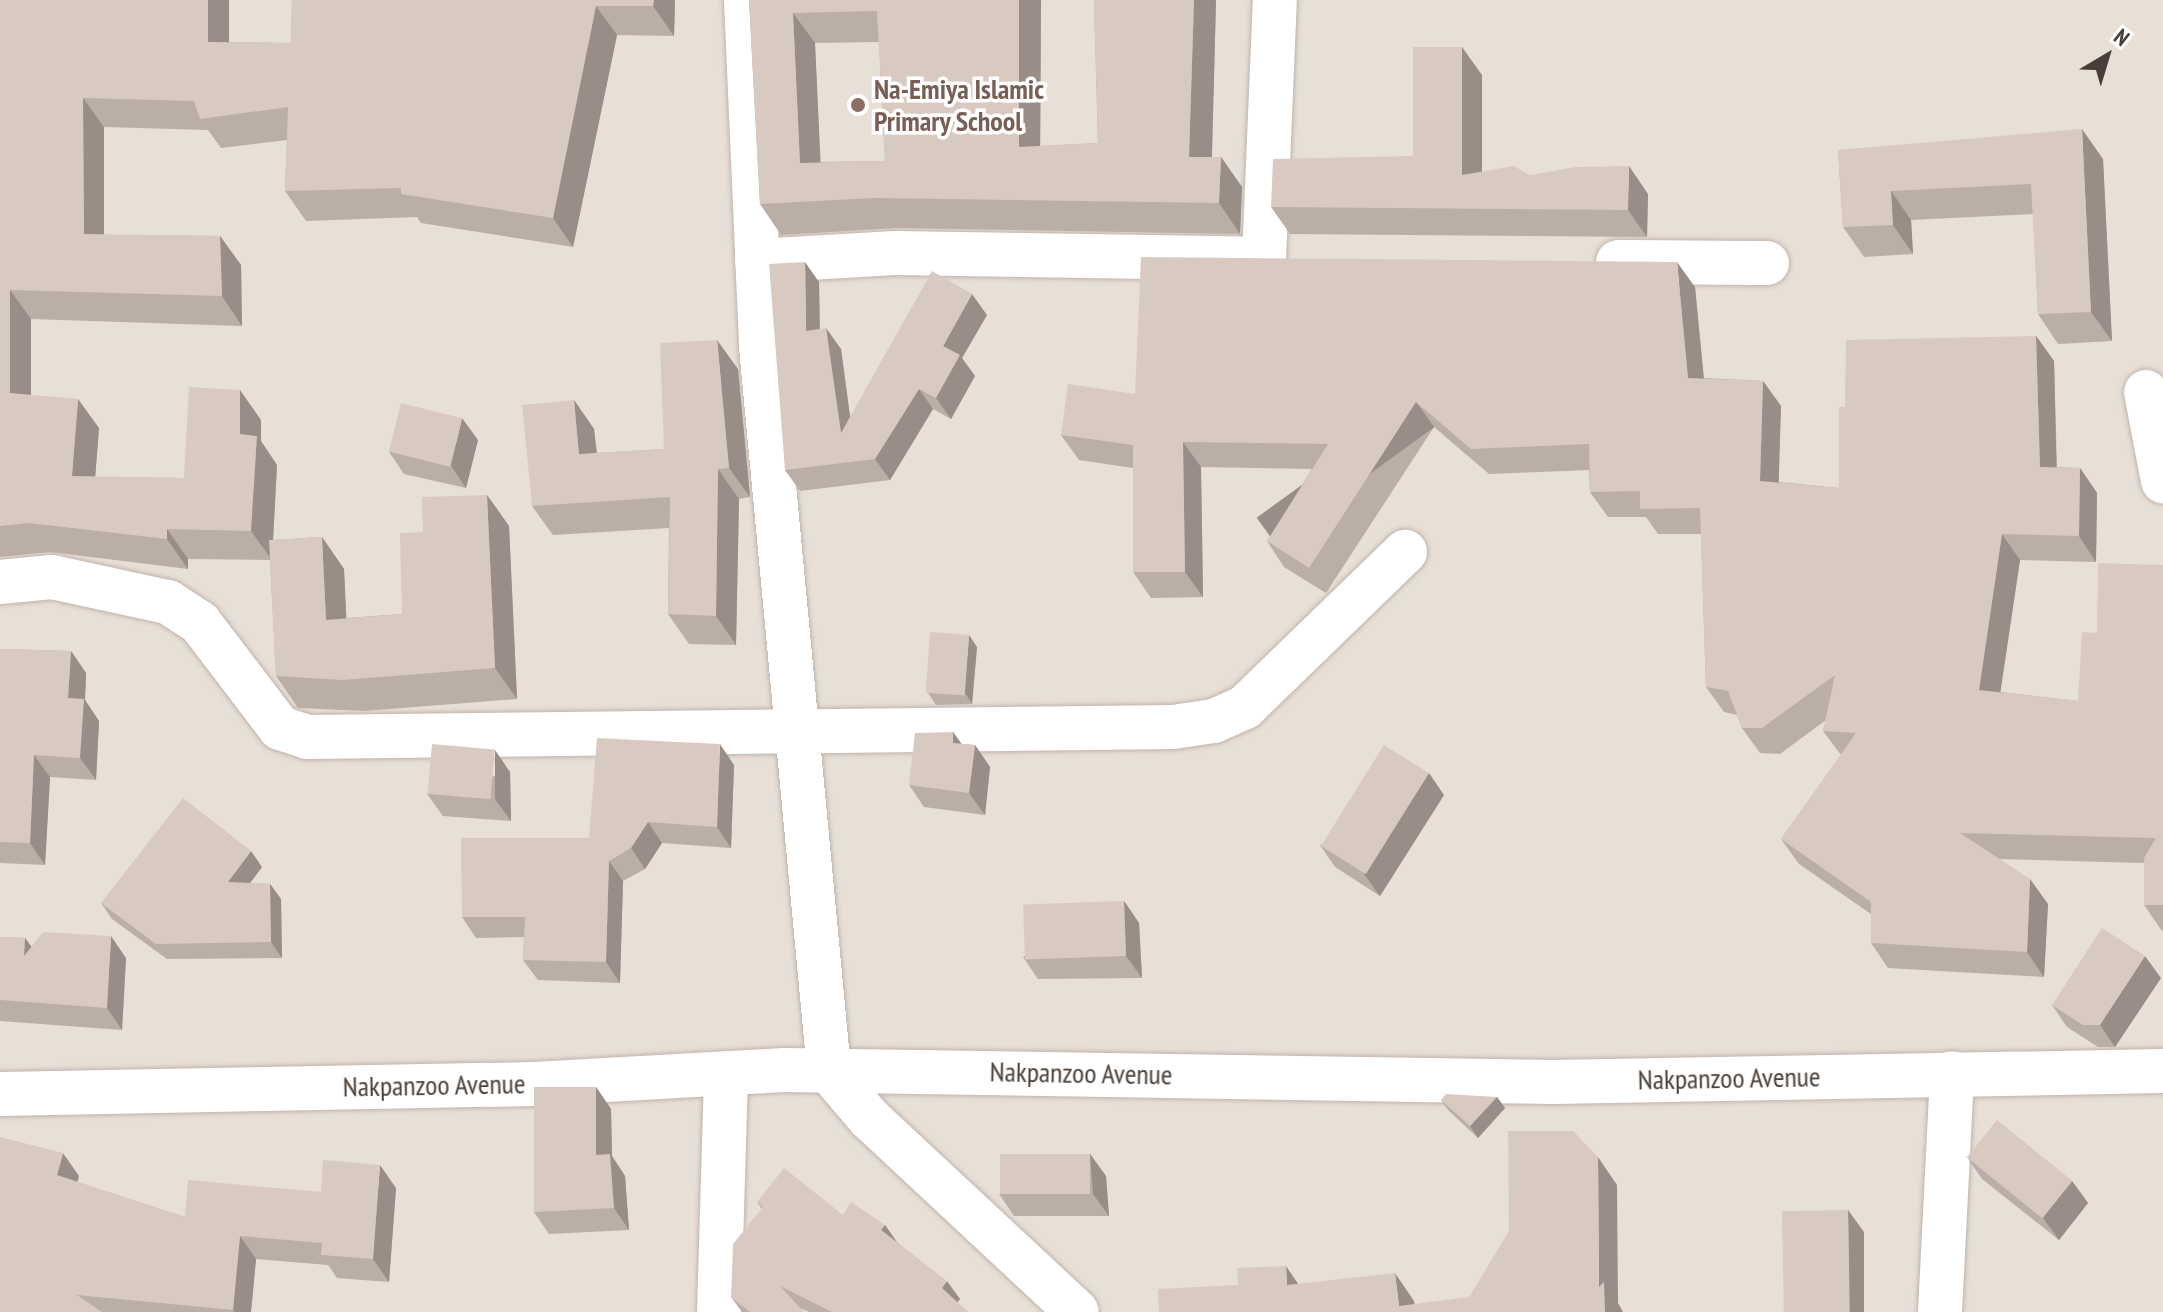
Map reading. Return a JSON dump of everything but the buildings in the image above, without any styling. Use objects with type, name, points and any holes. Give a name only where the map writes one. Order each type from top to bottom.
[{"type":"street","points":[[746,0],[757,261],[796,733],[829,1071],[880,1128],[1077,1312]]},
{"type":"street","points":[[1264,259],[1275,0]]},
{"type":"street","points":[[757,261],[895,253],[1311,259]]},
{"type":"street","points":[[1578,261],[1767,263]]},
{"type":"street","points":[[2146,392],[2163,481]]},
{"type":"street","points":[[0,582],[52,577],[168,602],[200,623],[280,728],[307,737],[1173,727],[1214,721],[1245,707],[1405,552]]},
{"type":"street","name":"Nakpanzoo Avenue","points":[[0,1094],[534,1084],[726,1073],[829,1071],[1553,1082],[2163,1071]]},
{"type":"street","points":[[719,1312],[726,1073]]},
{"type":"street","points":[[1940,1312],[1952,1073]]},
{"type":"shaded area","points":[[0,0],[2163,0],[2163,1312],[0,1312]]},
{"type":"place","name":"Na-Emiya Islamic Primary School","points":[[858,105]]}]
